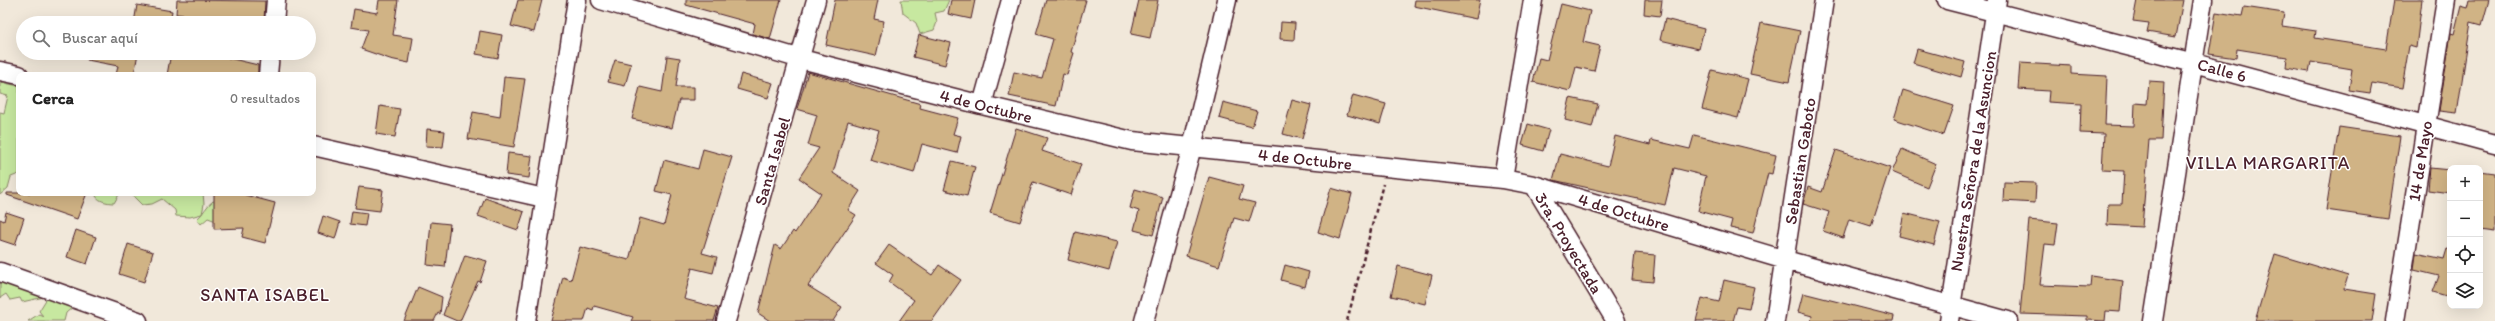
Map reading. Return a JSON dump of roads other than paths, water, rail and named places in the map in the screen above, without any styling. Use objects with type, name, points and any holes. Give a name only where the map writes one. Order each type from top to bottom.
[{"type":"street","points":[[275,16],[276,0]]},
{"type":"street","points":[[526,321],[544,198],[577,0]]},
{"type":"street","name":"4 de Octubre","points":[[601,0],[801,59],[1132,141],[1503,179],[1534,185],[1785,260],[1950,313],[2008,321]]},
{"type":"street","name":"Santa Isabel","points":[[726,321],[801,59],[816,0]]},
{"type":"street","points":[[982,105],[1011,0]]},
{"type":"street","points":[[1144,321],[1192,147],[1226,0]]},
{"type":"street","points":[[1503,179],[1533,0]]},
{"type":"street","name":"Sebastian Gaboto","points":[[1775,321],[1824,0]]},
{"type":"street","name":"Calle 6","points":[[1947,0],[1997,6],[2194,63],[2495,144]]},
{"type":"street","points":[[2153,321],[2203,0]]},
{"type":"street","name":"14 de Mayo","points":[[2395,321],[2446,0]]},
{"type":"street","name":"Nuestra Señora de la Asuncion","points":[[1950,313],[1997,6]]},
{"type":"street","points":[[268,72],[269,60]]},
{"type":"street","points":[[0,71],[16,74]]},
{"type":"street","points":[[316,147],[544,198]]},
{"type":"street","name":"3ra. Proyectada","points":[[1534,185],[1616,321]]},
{"type":"street","points":[[0,272],[138,321]]},
{"type":"district","name":"VILLA MARGARITA","points":[[2268,163]]},
{"type":"district","name":"SANTA ISABEL","points":[[265,295]]}]
